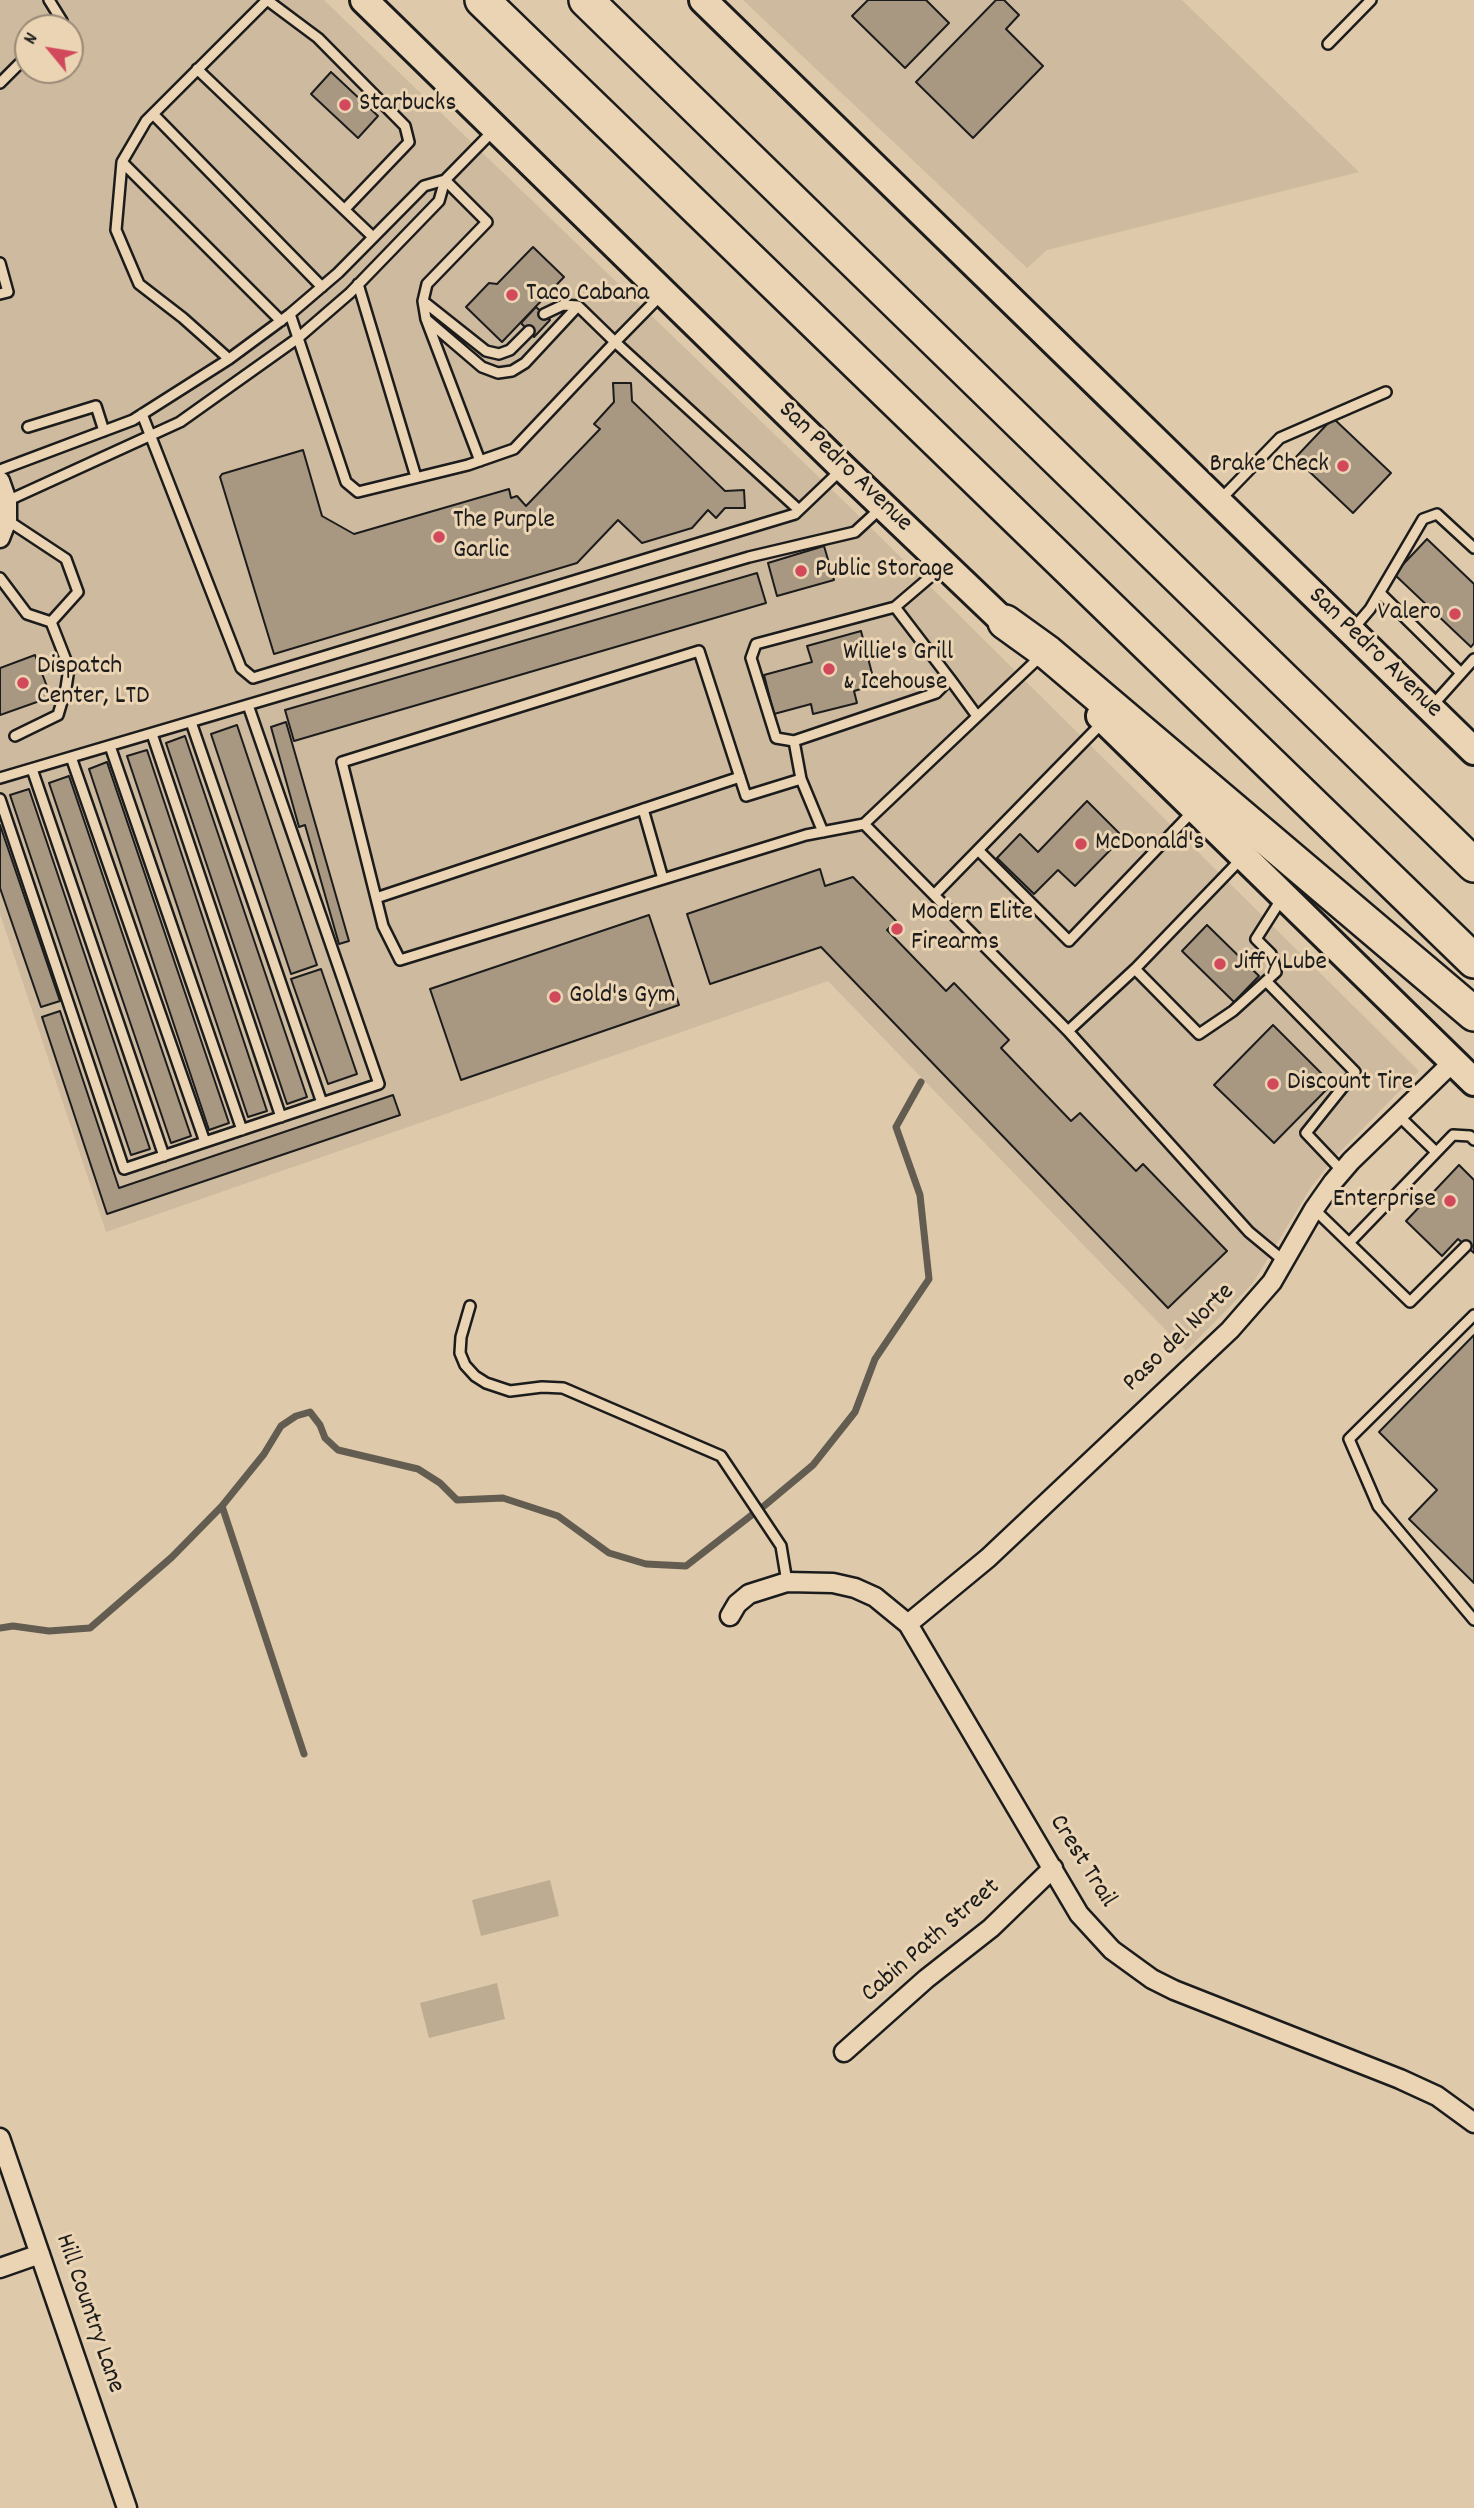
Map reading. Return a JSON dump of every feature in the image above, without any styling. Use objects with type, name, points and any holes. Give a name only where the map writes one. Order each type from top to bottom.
[{"type":"highway","points":[[482,0],[1474,961]]},
{"type":"highway","points":[[586,0],[1474,865]]},
{"type":"highway","points":[[1005,622],[1474,1014]]},
{"type":"main road","name":"San Pedro Avenue","points":[[364,0],[843,468],[1005,622]]},
{"type":"main road","name":"San Pedro Avenue","points":[[703,0],[1474,751]]},
{"type":"main road","points":[[1044,655],[1105,720],[1474,1082]]},
{"type":"street","points":[[0,481],[7,501],[7,520],[0,538]]},
{"type":"street","name":"Paso del Norte","points":[[908,1624],[988,1558],[1230,1330],[1272,1282],[1314,1209],[1342,1171],[1453,1062]]},
{"type":"street","name":"Crest Trail","points":[[730,1616],[737,1604],[748,1594],[787,1582],[833,1583],[876,1597],[908,1624],[1079,1914],[1112,1950],[1152,1979],[1174,1990],[1401,2079],[1437,2096],[1474,2123]]},
{"type":"street","name":"Cabin Path Street","points":[[844,2052],[926,1979],[991,1928],[1053,1868]]},
{"type":"street","name":"Hill Country Lane","points":[[0,2138],[127,2508]]},
{"type":"street","points":[[0,2268],[40,2254]]},
{"type":"lane","points":[[229,359],[139,284],[116,230],[122,162],[146,121],[267,0],[318,38],[405,126],[409,142],[345,209]]},
{"type":"lane","points":[[1328,44],[1371,0]]},
{"type":"lane","points":[[0,83],[14,69]]},
{"type":"lane","points":[[197,69],[373,237]]},
{"type":"lane","points":[[153,114],[322,287]]},
{"type":"lane","points":[[7,501],[180,422],[298,338],[358,284],[439,201],[445,180],[495,129]]},
{"type":"lane","points":[[122,162],[281,321]]},
{"type":"lane","points":[[445,180],[487,222],[426,284],[423,301],[426,319],[480,461]]},
{"type":"lane","points":[[0,470],[133,420],[229,359],[322,287],[424,186],[445,180]]},
{"type":"lane","points":[[0,262],[8,292],[0,294]]},
{"type":"lane","points":[[358,284],[416,477]]},
{"type":"lane","points":[[290,314],[346,482],[358,492],[480,461],[514,449],[663,293]]},
{"type":"lane","points":[[423,301],[486,351],[499,354],[510,350],[528,331]]},
{"type":"lane","points":[[544,314],[563,305],[578,306],[799,510]]},
{"type":"lane","points":[[426,319],[482,368],[498,373],[519,367],[578,306]]},
{"type":"lane","points":[[1218,501],[1280,438],[1386,393]]},
{"type":"lane","points":[[28,427],[96,406],[104,431]]},
{"type":"lane","points":[[142,414],[241,668],[253,678],[795,514],[843,468]]},
{"type":"lane","points":[[0,778],[749,557],[855,532],[883,506]]},
{"type":"lane","points":[[1351,631],[1370,609],[1423,519],[1437,514],[1474,548]]},
{"type":"lane","points":[[7,520],[66,559],[78,592],[51,622]]},
{"type":"lane","points":[[944,565],[895,607],[755,644],[751,658],[776,738],[794,741],[936,693],[950,679]]},
{"type":"lane","points":[[0,578],[27,614],[51,622]]},
{"type":"lane","points":[[1380,593],[1461,673]]},
{"type":"lane","points":[[895,607],[976,716]]},
{"type":"lane","points":[[15,736],[58,715],[69,668],[51,622]]},
{"type":"lane","points":[[801,779],[746,796],[699,651],[342,762],[383,926],[400,960],[823,832],[864,824],[1044,655]]},
{"type":"lane","points":[[1430,709],[1474,659]]},
{"type":"lane","points":[[0,799],[124,1169],[379,1084],[248,705]]},
{"type":"lane","points":[[934,895],[1105,720]]},
{"type":"lane","points":[[191,722],[322,1103]]},
{"type":"lane","points":[[152,734],[281,1117]]},
{"type":"lane","points":[[794,741],[801,779],[823,832]]},
{"type":"lane","points":[[110,746],[242,1129]]},
{"type":"lane","points":[[71,757],[205,1142]]},
{"type":"lane","points":[[32,769],[164,1156]]},
{"type":"lane","points":[[376,898],[740,777]]},
{"type":"lane","points":[[979,851],[1069,941],[1195,808]]},
{"type":"lane","points":[[643,809],[663,879]]},
{"type":"lane","points":[[864,824],[1068,1031],[1249,1232],[1284,1261]]},
{"type":"lane","points":[[1068,1031],[1135,969],[1244,857]]},
{"type":"lane","points":[[1135,969],[1199,1034],[1233,1011],[1276,972],[1271,954],[1256,939],[1283,896]]},
{"type":"lane","points":[[1266,981],[1355,1072],[1306,1133],[1342,1171]]},
{"type":"lane","points":[[1398,1115],[1436,1152]]},
{"type":"lane","points":[[1349,1243],[1453,1135],[1470,1136],[1474,1140]]},
{"type":"lane","points":[[1314,1209],[1410,1303],[1466,1246]]},
{"type":"lane","points":[[470,1306],[461,1336],[460,1353],[475,1376],[510,1391],[542,1387],[563,1388],[715,1452],[728,1463],[781,1546],[787,1582]]},
{"type":"lane","points":[[1474,1315],[1349,1439],[1378,1506],[1474,1620]]},
{"type":"shaded area","points":[[0,0],[324,0],[854,511],[1419,1071],[1340,1152],[1311,1187],[1253,1283],[1186,1351],[828,981],[106,1232],[0,914]]},
{"type":"shaded area","points":[[743,0],[1182,0],[1359,172],[1047,250],[1027,268]]},
{"type":"shaded area","points":[[550,1880],[559,1916],[481,1936],[472,1900]]},
{"type":"shaded area","points":[[497,1983],[505,2019],[429,2038],[420,2003]]},
{"type":"building","points":[[868,0],[926,0],[949,23],[905,68],[852,16]]},
{"type":"building","points":[[996,0],[1004,0],[1019,15],[1006,29],[1043,66],[973,138],[916,82]]},
{"type":"building","name":"Starbucks","points":[[331,72],[378,116],[358,138],[311,94]]},
{"type":"building","name":"Taco Cabana","points":[[533,247],[564,277],[502,342],[466,307],[489,283],[497,284]]},
{"type":"building","points":[[536,307],[550,320],[534,337],[521,323]]},
{"type":"building","points":[[613,383],[631,383],[632,401],[725,491],[744,490],[745,508],[725,508],[716,518],[708,510],[692,528],[642,543],[618,520],[577,563],[274,654],[220,477],[222,474],[303,450],[322,516],[354,534],[509,489],[511,498],[517,496],[526,506],[600,429],[594,424],[614,402]]},
{"type":"building","name":"Brake Check","points":[[1333,418],[1391,473],[1353,513],[1295,458]]},
{"type":"building","name":"Valero","points":[[1427,539],[1474,584],[1474,643],[1471,647],[1394,574]]},
{"type":"building","name":"Public Storage","points":[[824,546],[834,580],[777,596],[768,563]]},
{"type":"building","points":[[757,573],[766,603],[294,741],[285,710]]},
{"type":"building","name":"Willie's Grill & Icehouse","points":[[861,631],[875,685],[854,691],[857,703],[813,714],[811,704],[774,714],[764,675],[812,662],[807,646]]},
{"type":"building","name":"Dispatch Center, LTD","points":[[35,655],[51,697],[0,715],[0,668]]},
{"type":"building","points":[[286,722],[349,941],[339,944],[305,825],[299,827],[271,727]]},
{"type":"building","points":[[237,725],[317,965],[291,974],[211,734]]},
{"type":"building","points":[[185,736],[307,1097],[287,1104],[166,743]]},
{"type":"building","points":[[147,750],[267,1111],[248,1117],[127,756]]},
{"type":"building","points":[[107,762],[229,1123],[209,1130],[89,769]]},
{"type":"building","points":[[69,776],[191,1136],[171,1143],[49,783]]},
{"type":"building","points":[[29,789],[150,1149],[131,1155],[10,795]]},
{"type":"building","name":"McDonald's","points":[[1087,801],[1123,837],[1075,886],[1058,870],[1034,894],[997,858],[1020,834],[1038,852]]},
{"type":"building","points":[[0,825],[60,1001],[41,1007],[0,888]]},
{"type":"building","points":[[820,869],[825,886],[853,877],[896,921],[887,930],[946,991],[954,983],[1009,1040],[1001,1048],[1071,1121],[1080,1113],[1136,1171],[1143,1164],[1227,1251],[1168,1308],[821,947],[710,984],[687,914]]},
{"type":"building","name":"Gold's Gym","points":[[649,915],[679,1005],[461,1080],[430,989]]},
{"type":"building","name":"Jiffy Lube","points":[[1207,925],[1259,976],[1234,1002],[1182,951]]},
{"type":"building","points":[[321,969],[357,1074],[328,1084],[291,979]]},
{"type":"building","points":[[60,1011],[119,1188],[393,1095],[400,1115],[107,1214],[42,1017]]},
{"type":"building","name":"Discount Tire","points":[[1273,1025],[1332,1084],[1274,1143],[1214,1085]]},
{"type":"building","name":"Enterprise","points":[[1459,1165],[1474,1180],[1474,1253],[1458,1239],[1442,1256],[1406,1221]]},
{"type":"building","points":[[1474,1335],[1474,1583],[1409,1519],[1437,1490],[1379,1432]]},
{"type":"waterway","points":[[764,1506],[813,1465],[855,1412],[875,1359],[929,1279],[920,1195],[896,1127],[921,1082]]},
{"type":"waterway","points":[[0,1628],[13,1626],[49,1631],[90,1628],[172,1557],[222,1506],[264,1454],[281,1426],[296,1416],[310,1412],[320,1425],[325,1438],[338,1450],[418,1469],[440,1483],[457,1500],[503,1498],[558,1516],[609,1553],[646,1564],[686,1566],[753,1514]]},
{"type":"waterway","points":[[222,1506],[304,1754]]},
{"type":"place","name":"Starbucks","points":[[345,105]]},
{"type":"place","name":"Taco Cabana","points":[[512,295]]},
{"type":"place","name":"Brake Check","points":[[1343,466]]},
{"type":"place","name":"The Purple Garlic","points":[[439,537]]},
{"type":"place","name":"Public Storage","points":[[801,571]]},
{"type":"place","name":"Valero","points":[[1455,614]]},
{"type":"place","name":"Willie's Grill & Icehouse","points":[[829,669]]},
{"type":"place","name":"Dispatch Center, LTD","points":[[23,683]]},
{"type":"place","name":"McDonald's","points":[[1081,844]]},
{"type":"place","name":"Modern Elite Firearms","points":[[897,929]]},
{"type":"place","name":"Jiffy Lube","points":[[1220,964]]},
{"type":"place","name":"Gold's Gym","points":[[555,997]]},
{"type":"place","name":"Discount Tire","points":[[1273,1084]]},
{"type":"place","name":"Enterprise","points":[[1450,1201]]}]
